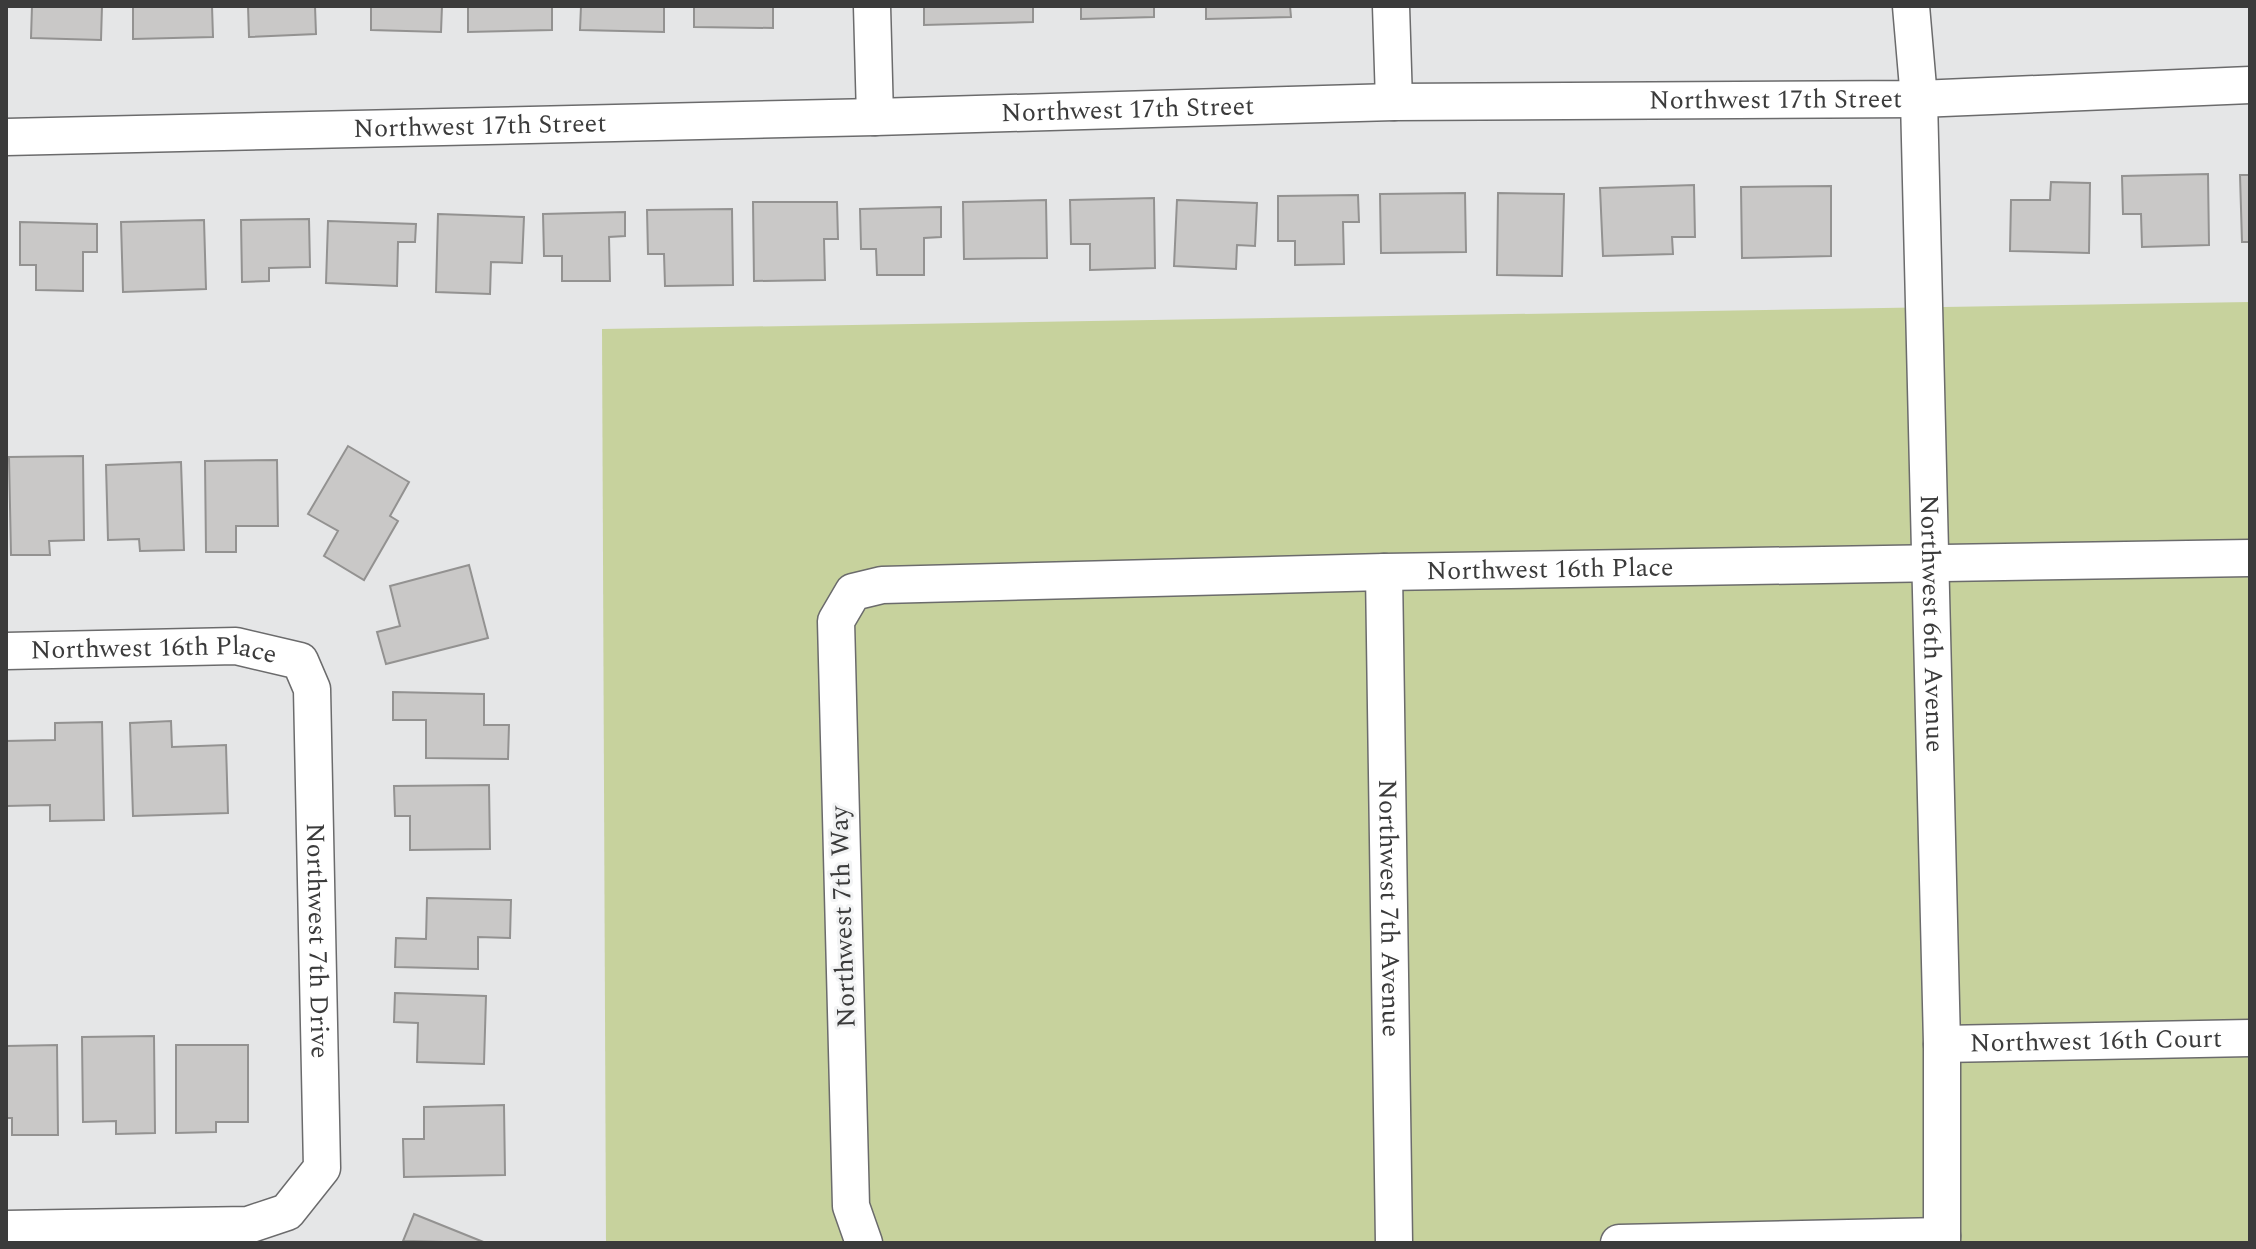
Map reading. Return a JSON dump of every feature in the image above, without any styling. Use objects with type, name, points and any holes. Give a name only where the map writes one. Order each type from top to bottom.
[{"type":"street","points":[[872,6],[875,117]]},
{"type":"street","points":[[1391,6],[1394,102]]},
{"type":"street","name":"Northwest 6th Avenue","points":[[1911,6],[1919,99],[1942,1044],[1942,1240]]},
{"type":"street","name":"Northwest 17th Street","points":[[6,137],[1394,102],[1919,99],[2250,85]]},
{"type":"street","name":"Northwest 16th Place","points":[[853,592],[882,585],[1384,572],[2250,558]]},
{"type":"street","name":"Northwest 7th Avenue","points":[[1384,572],[1394,1243]]},
{"type":"street","name":"Northwest 7th Way","points":[[853,592],[836,621],[851,1206],[864,1243]]},
{"type":"street","name":"Northwest 16th Place","points":[[6,651],[236,646],[300,661]]},
{"type":"street","name":"Northwest 7th Drive","points":[[6,1229],[248,1225],[287,1212],[322,1168],[312,689],[300,661]]},
{"type":"street","name":"Northwest 16th Court","points":[[1942,1044],[2250,1038]]},
{"type":"street","points":[[1619,1243],[1942,1240]]},
{"type":"green space","points":[[2250,302],[2250,1243],[606,1243],[602,329]]},
{"type":"building","points":[[32,6],[102,6],[101,40],[31,38]]},
{"type":"building","points":[[133,6],[212,6],[213,37],[133,39]]},
{"type":"building","points":[[248,6],[315,6],[316,34],[249,37]]},
{"type":"building","points":[[371,6],[442,6],[441,32],[371,30]]},
{"type":"building","points":[[468,6],[552,6],[552,30],[468,32]]},
{"type":"building","points":[[581,6],[664,6],[664,32],[580,30]]},
{"type":"building","points":[[694,6],[773,6],[773,28],[694,27]]},
{"type":"building","points":[[924,6],[1033,6],[1033,22],[924,25]]},
{"type":"building","points":[[1081,6],[1154,6],[1154,17],[1081,19]]},
{"type":"building","points":[[1206,6],[1290,6],[1291,17],[1206,19]]},
{"type":"building","points":[[2208,174],[2209,245],[2142,247],[2141,214],[2123,214],[2122,176]]},
{"type":"building","points":[[2240,175],[2250,175],[2250,242],[2242,242]]},
{"type":"building","points":[[2051,182],[2090,183],[2089,253],[2010,251],[2011,200],[2050,200]]},
{"type":"building","points":[[1694,185],[1695,237],[1672,237],[1673,254],[1603,256],[1600,188]]},
{"type":"building","points":[[1831,186],[1831,256],[1742,258],[1741,187]]},
{"type":"building","points":[[1465,193],[1466,252],[1381,253],[1380,194]]},
{"type":"building","points":[[1498,193],[1564,194],[1562,276],[1497,275]]},
{"type":"building","points":[[1358,195],[1359,222],[1343,222],[1344,264],[1295,265],[1295,241],[1278,241],[1278,196]]},
{"type":"building","points":[[1154,198],[1155,268],[1090,270],[1090,244],[1071,244],[1070,200]]},
{"type":"building","points":[[1046,200],[1047,258],[964,259],[963,202]]},
{"type":"building","points":[[1177,200],[1257,203],[1255,246],[1237,245],[1236,269],[1174,266]]},
{"type":"building","points":[[753,202],[837,202],[838,239],[824,239],[825,280],[754,281]]},
{"type":"building","points":[[941,207],[941,237],[924,238],[924,275],[877,275],[876,249],[861,249],[860,209]]},
{"type":"building","points":[[732,209],[733,285],[665,286],[664,254],[648,254],[647,210]]},
{"type":"building","points":[[625,212],[625,236],[609,237],[610,281],[562,281],[562,256],[544,256],[543,214]]},
{"type":"building","points":[[438,214],[524,217],[522,263],[491,262],[490,294],[436,292]]},
{"type":"building","points":[[309,219],[310,267],[269,268],[269,281],[242,282],[241,220]]},
{"type":"building","points":[[204,220],[206,289],[123,292],[121,222]]},
{"type":"building","points":[[328,221],[416,224],[415,242],[398,242],[397,286],[326,283]]},
{"type":"building","points":[[20,222],[97,224],[97,252],[83,252],[83,291],[36,290],[36,265],[20,265]]},
{"type":"building","points":[[348,446],[409,482],[390,516],[398,521],[364,580],[324,556],[338,531],[308,514]]},
{"type":"building","points":[[83,456],[84,540],[49,541],[50,555],[11,555],[9,457]]},
{"type":"building","points":[[277,460],[278,526],[236,526],[236,552],[206,552],[205,461]]},
{"type":"building","points":[[181,462],[184,550],[140,551],[139,539],[108,540],[106,465]]},
{"type":"building","points":[[469,565],[488,638],[386,664],[377,632],[400,626],[390,586]]},
{"type":"building","points":[[393,692],[484,694],[484,725],[509,725],[508,759],[426,758],[426,720],[393,720]]},
{"type":"building","points":[[171,721],[172,747],[226,745],[228,813],[133,816],[130,723]]},
{"type":"building","points":[[102,722],[104,820],[50,821],[50,805],[6,806],[6,741],[55,740],[55,723]]},
{"type":"building","points":[[489,785],[490,849],[410,850],[410,816],[395,816],[394,786]]},
{"type":"building","points":[[427,898],[511,900],[510,938],[478,937],[478,969],[395,967],[396,938],[426,939]]},
{"type":"building","points":[[395,993],[486,996],[484,1064],[417,1062],[418,1023],[394,1022]]},
{"type":"building","points":[[154,1036],[155,1133],[116,1134],[116,1121],[83,1122],[82,1037]]},
{"type":"building","points":[[57,1045],[58,1135],[12,1135],[12,1118],[6,1118],[6,1046]]},
{"type":"building","points":[[176,1045],[248,1045],[248,1122],[216,1122],[216,1132],[176,1133]]},
{"type":"building","points":[[504,1105],[505,1175],[404,1177],[403,1139],[424,1139],[424,1107]]},
{"type":"building","points":[[414,1214],[486,1243],[403,1241]]}]
